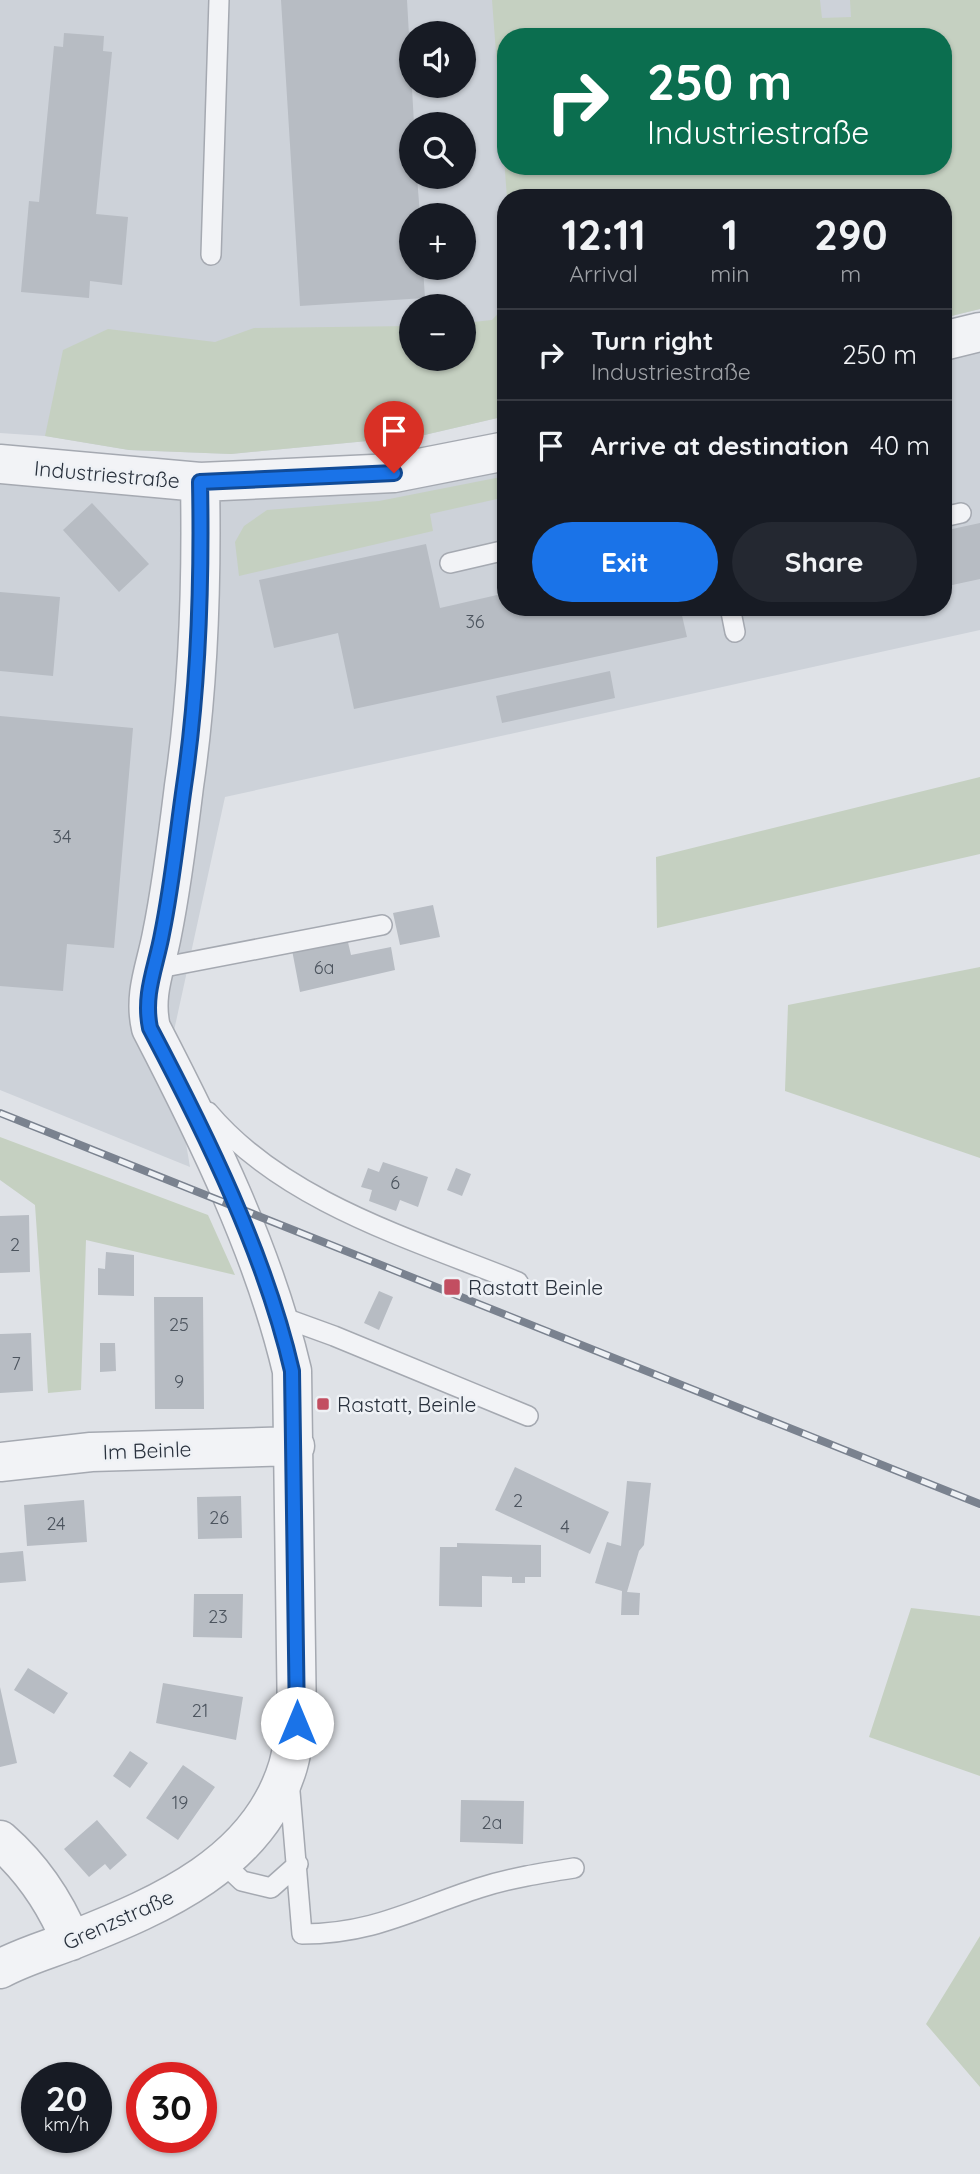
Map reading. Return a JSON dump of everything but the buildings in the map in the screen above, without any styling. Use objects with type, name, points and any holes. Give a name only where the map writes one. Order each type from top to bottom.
[{"type":"street","points":[[952,339],[980,332]]},
{"type":"street","name":"Industriestraße","points":[[0,464],[200,482],[394,473],[497,453]]},
{"type":"street","name":"Grenzstraße","points":[[0,1969],[155,1907],[222,1862],[251,1831],[275,1796],[288,1766],[297,1723],[292,1371],[279,1316],[234,1204],[173,1071],[150,1028],[146,1010],[164,921],[196,699],[202,585],[200,482]]},
{"type":"street","name":"Im Beinle","points":[[0,1462],[92,1452],[295,1446]]},
{"type":"street","points":[[0,1840],[42,1885],[59,1912],[71,1941]]},
{"type":"lane","points":[[211,255],[219,0]]},
{"type":"lane","points":[[450,563],[497,552]]},
{"type":"lane","points":[[732,616],[735,632]]},
{"type":"lane","points":[[154,969],[382,925]]},
{"type":"lane","points":[[173,1071],[230,1138],[283,1175],[316,1195],[394,1232],[518,1282]]},
{"type":"lane","points":[[279,1316],[528,1416]]},
{"type":"lane","points":[[288,1766],[302,1934],[360,1931],[483,1887],[531,1874],[575,1868]]},
{"type":"lane","points":[[222,1862],[242,1881],[271,1888],[298,1864]]},
{"type":"shaded area","points":[[0,0],[980,0],[980,309],[952,316],[952,189],[497,189],[497,418],[420,436],[231,454],[129,450],[45,436],[0,433]]},
{"type":"shaded area","points":[[980,339],[980,630],[225,797],[170,1049],[190,1167],[0,1090],[0,474],[497,461],[497,616],[952,616],[952,347]]},
{"type":"green space","points":[[492,0],[820,0],[822,18],[851,17],[850,0],[980,0],[980,309],[952,316],[952,189],[506,189],[505,175],[952,175],[952,28],[497,28],[497,66]]},
{"type":"green space","points":[[497,315],[497,418],[420,436],[231,454],[129,450],[45,436],[63,350],[108,329],[215,342],[254,328],[399,326],[399,371],[476,371],[476,322],[492,320]]},
{"type":"green space","points":[[497,478],[497,499],[430,514],[433,531],[239,576],[235,542],[244,526],[267,510],[379,501]]},
{"type":"green space","points":[[980,777],[980,854],[657,928],[656,857]]},
{"type":"green space","points":[[980,967],[980,1158],[785,1091],[788,1005]]},
{"type":"green space","points":[[0,1137],[208,1215],[235,1275],[86,1240],[81,1390],[48,1393],[35,1205],[0,1180]]},
{"type":"green space","points":[[911,1608],[980,1616],[980,1776],[869,1737]]},
{"type":"green space","points":[[980,1936],[980,2087],[926,2024]]},
{"type":"railway","points":[[0,1113],[980,1504]]},
{"type":"place","name":"Rastatt Beinle","points":[[452,1287]]},
{"type":"place","name":"Rastatt, Beinle","points":[[323,1404]]},
{"type":"route","points":[[297,1723],[292,1371],[279,1316],[234,1204],[173,1071],[150,1028],[146,1010],[147,992],[162,934],[196,699],[202,585],[200,482],[394,473]]}]
